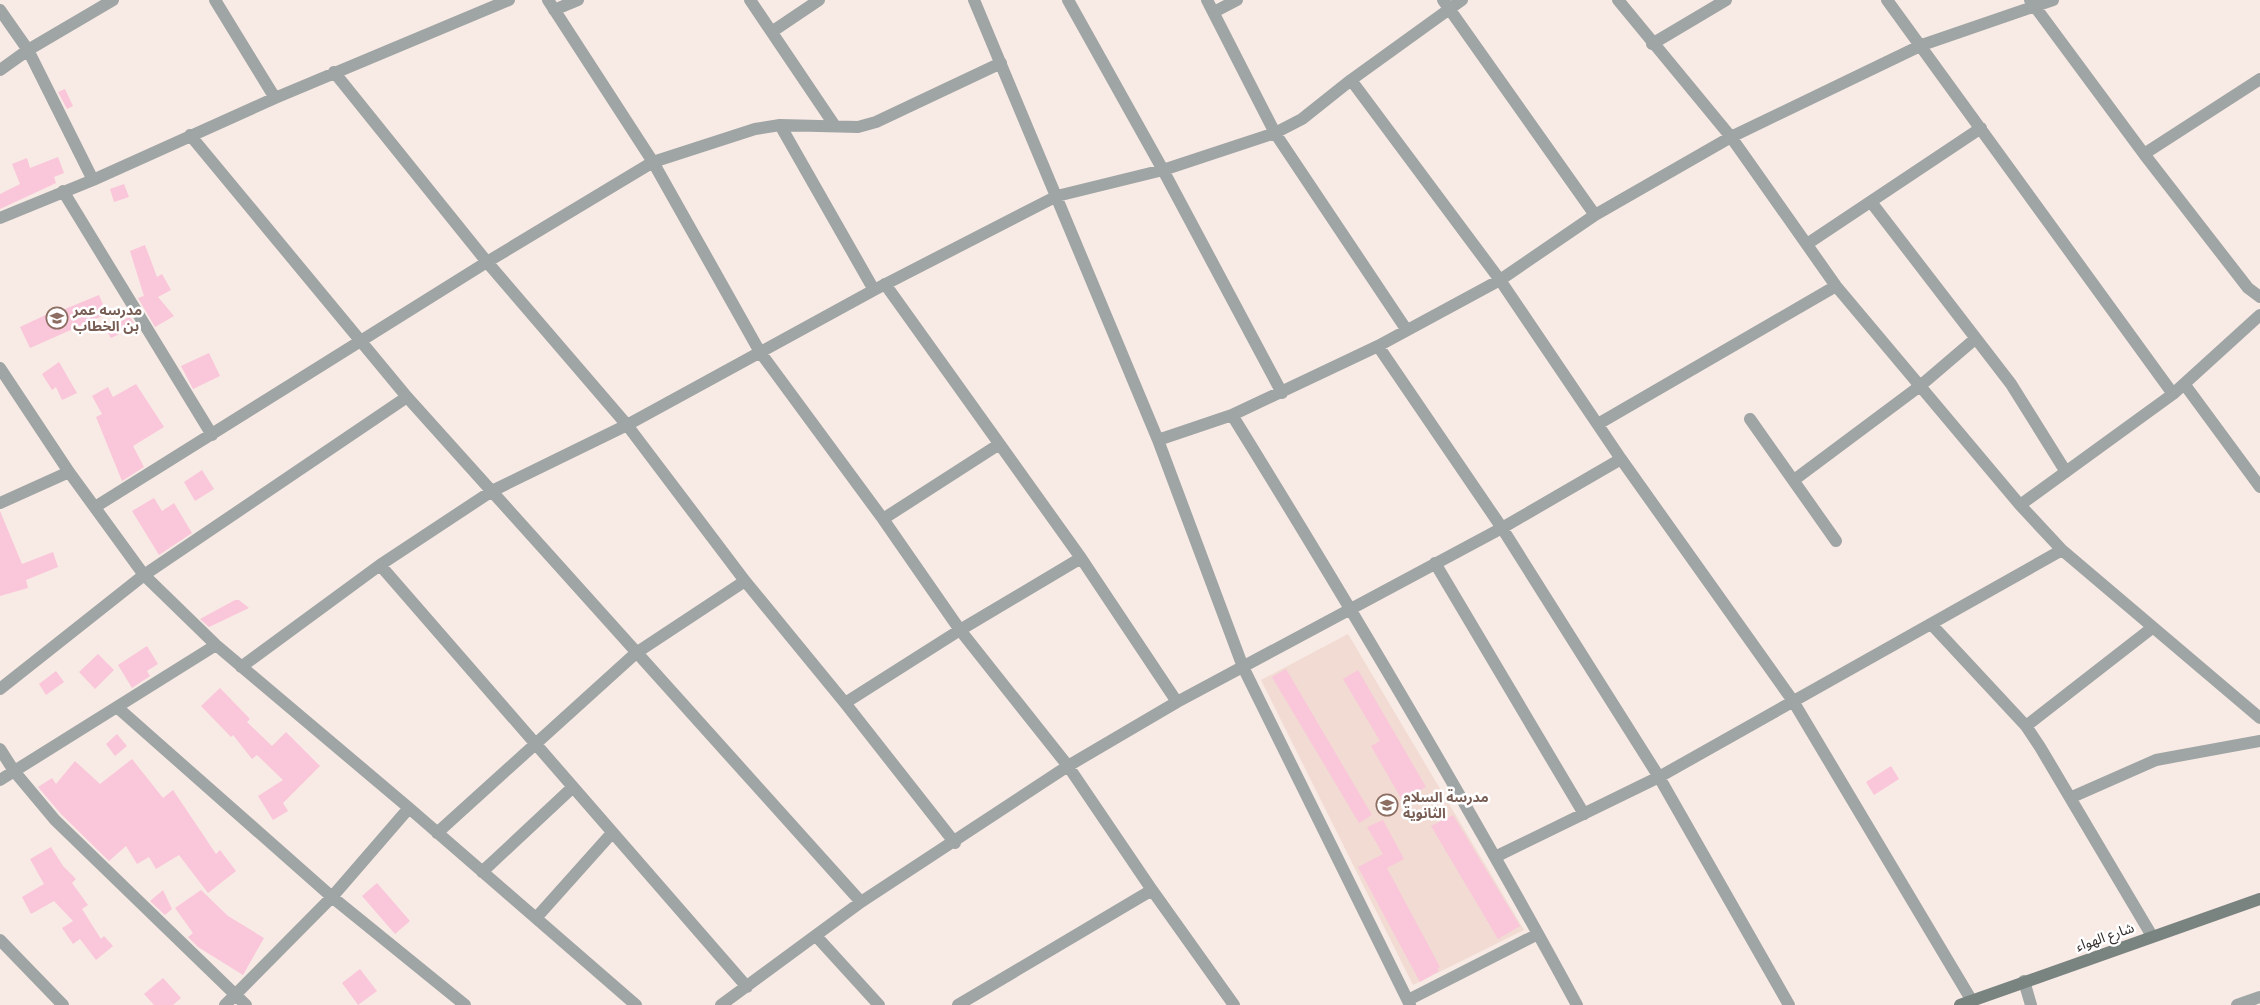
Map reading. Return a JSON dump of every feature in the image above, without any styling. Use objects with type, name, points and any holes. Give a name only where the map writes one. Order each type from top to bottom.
[{"type":"street","points":[[0,70],[28,50],[113,0]]},
{"type":"street","points":[[215,0],[275,98]]},
{"type":"street","points":[[0,218],[93,180],[334,72],[509,0]]},
{"type":"street","points":[[578,0],[551,5],[653,162],[760,352],[883,519],[960,630],[1068,766],[1152,890],[1234,1005]]},
{"type":"street","points":[[750,0],[773,31],[835,126]]},
{"type":"street","points":[[773,31],[819,0]]},
{"type":"street","points":[[974,0],[1158,440],[1243,668],[1408,1003],[1538,934]]},
{"type":"street","points":[[1068,0],[1163,170],[1282,393]]},
{"type":"street","points":[[1207,0],[1276,133],[1406,329]]},
{"type":"street","points":[[1214,12],[1238,0]]},
{"type":"street","points":[[241,667],[380,565],[492,491],[627,425],[880,287],[1057,196],[1163,170],[1276,133],[1302,119],[1446,4],[1462,0]]},
{"type":"street","points":[[1618,0],[1652,44],[1731,137],[1836,286],[2020,505],[2062,550],[2260,718]]},
{"type":"street","points":[[1652,44],[1726,0]]},
{"type":"street","points":[[1887,0],[1922,45],[2173,394]]},
{"type":"street","points":[[1158,440],[1232,415],[1378,346],[1406,329],[1500,280],[1595,215],[1731,137],[1922,45],[2032,3],[2053,0]]},
{"type":"street","points":[[2032,3],[2144,154],[2248,288],[2260,297]]},
{"type":"street","points":[[1446,4],[1595,215]]},
{"type":"street","points":[[0,10],[28,50],[93,180]]},
{"type":"street","points":[[95,507],[212,435],[313,369],[361,342],[487,262],[653,162],[755,129],[780,125],[858,127],[876,122],[1001,63]]},
{"type":"street","points":[[334,72],[487,262],[627,425],[745,581],[845,702],[955,842]]},
{"type":"street","points":[[1351,80],[1500,280],[1621,459],[1793,701],[1966,1003]]},
{"type":"street","points":[[2144,154],[2260,80]]},
{"type":"street","points":[[780,125],[880,287],[1081,558],[1177,702]]},
{"type":"street","points":[[1807,244],[1981,128]]},
{"type":"street","points":[[190,135],[407,396],[861,902]]},
{"type":"street","points":[[63,191],[212,435]]},
{"type":"street","points":[[1871,202],[1975,339],[2012,384],[2039,425],[2066,472]]},
{"type":"street","points":[[1598,424],[1836,286]]},
{"type":"street","points":[[2020,505],[2185,385],[2260,314]]},
{"type":"street","points":[[1794,480],[1920,386],[1975,339]]},
{"type":"street","points":[[1378,346],[1502,528],[1659,777],[1789,1005]]},
{"type":"street","points":[[0,368],[70,472],[144,575],[216,646],[410,808],[636,1005]]},
{"type":"street","points":[[2185,385],[2260,487]]},
{"type":"street","points":[[0,689],[144,575],[407,396]]},
{"type":"street","points":[[1232,415],[1351,608],[1495,857],[1577,1005]]},
{"type":"street","points":[[1750,419],[1836,541]]},
{"type":"street","points":[[883,519],[998,444]]},
{"type":"street","points":[[721,1005],[861,902],[1068,766],[1177,702],[1502,528],[1621,459]]},
{"type":"street","points":[[0,503],[70,472]]},
{"type":"street","points":[[1495,857],[1659,777],[1932,625],[2062,550]]},
{"type":"street","points":[[845,702],[960,630],[1081,558]]},
{"type":"street","points":[[1435,563],[1584,814]]},
{"type":"street","points":[[380,565],[747,987]]},
{"type":"street","points":[[437,833],[636,653],[745,581]]},
{"type":"street","points":[[1932,625],[2026,726],[2072,797],[2152,936]]},
{"type":"street","points":[[2026,726],[2152,628]]},
{"type":"street","points":[[0,780],[216,646]]},
{"type":"street","points":[[118,708],[332,897],[465,1005]]},
{"type":"street","points":[[2072,797],[2156,760],[2260,741]]},
{"type":"street","points":[[0,749],[14,771],[55,820],[246,1005]]},
{"type":"street","points":[[482,872],[572,788]]},
{"type":"street","points":[[225,1005],[332,897],[410,808]]},
{"type":"street","points":[[536,918],[612,833]]},
{"type":"street","points":[[958,1005],[1152,890]]},
{"type":"street","name":"شارع الهواء","points":[[1966,1003],[2260,899]]},
{"type":"street","points":[[817,936],[879,1005]]},
{"type":"street","points":[[0,940],[63,1005]]},
{"type":"street","points":[[2024,981],[2032,1005]]},
{"type":"street","points":[[2237,1005],[2260,997]]},
{"type":"shaded area","name":"مدرسة السلام الثانوية","points":[[1348,634],[1524,930],[1413,985],[1261,680]]},
{"type":"building","points":[[65,89],[73,106],[67,109],[58,92]]},
{"type":"building","points":[[58,157],[64,173],[54,177],[56,183],[0,209],[0,194],[20,184],[12,164],[27,158],[30,168]]},
{"type":"building","points":[[124,184],[129,197],[114,202],[110,189]]},
{"type":"building","points":[[145,245],[157,277],[162,274],[171,290],[158,297],[174,316],[155,327],[138,298],[144,296],[130,251]]},
{"type":"building","points":[[99,295],[107,314],[30,348],[20,327],[52,312],[53,314]]},
{"type":"building","points":[[128,314],[136,326],[111,338],[107,331],[129,316]]},
{"type":"building","points":[[209,353],[220,376],[193,389],[181,366]]},
{"type":"building","points":[[59,362],[77,393],[62,400],[56,387],[52,390],[42,374]]},
{"type":"building","points":[[136,384],[164,427],[133,446],[144,467],[122,481],[96,417],[102,414],[92,396],[108,387],[113,397]]},
{"type":"building","points":[[202,470],[214,489],[195,501],[184,482]]},
{"type":"building","points":[[154,498],[162,511],[174,503],[192,533],[159,555],[132,511]]},
{"type":"building","points":[[0,511],[22,564],[53,552],[58,567],[26,580],[28,588],[0,596]]},
{"type":"building","points":[[235,600],[239,600],[249,608],[209,627],[200,619]]},
{"type":"building","points":[[147,646],[158,664],[147,671],[150,676],[132,688],[118,665]]},
{"type":"building","points":[[98,654],[114,670],[95,689],[79,672]]},
{"type":"building","points":[[1286,669],[1372,815],[1359,823],[1272,677]]},
{"type":"building","points":[[1358,670],[1426,787],[1402,800],[1371,746],[1380,741],[1343,679]]},
{"type":"building","points":[[56,671],[64,682],[46,695],[39,684]]},
{"type":"building","points":[[220,688],[250,719],[247,722],[272,746],[286,732],[320,766],[283,803],[288,811],[273,820],[258,796],[283,780],[257,755],[252,759],[233,735],[231,737],[201,706]]},
{"type":"building","points":[[117,734],[127,746],[115,756],[106,744]]},
{"type":"building","points":[[132,759],[163,798],[173,790],[216,854],[220,850],[236,871],[208,893],[179,855],[156,869],[149,857],[137,864],[126,846],[109,861],[61,814],[38,787],[52,778],[56,784],[75,761],[100,784]]},
{"type":"building","points":[[1891,766],[1899,779],[1874,795],[1866,782]]},
{"type":"building","points":[[1453,815],[1520,926],[1498,939],[1431,826]]},
{"type":"building","points":[[1383,820],[1404,859],[1387,868],[1440,967],[1437,968],[1439,971],[1420,982],[1358,867],[1383,854],[1367,827]]},
{"type":"building","points":[[51,847],[63,866],[76,879],[72,883],[88,905],[82,909],[101,939],[104,936],[113,946],[96,960],[80,939],[73,944],[62,928],[73,921],[54,901],[31,914],[22,897],[44,884],[30,859]]},
{"type":"building","points":[[377,883],[410,921],[395,934],[362,896]]},
{"type":"building","points":[[163,890],[172,909],[165,915],[150,901]]},
{"type":"building","points":[[201,890],[228,916],[264,938],[243,975],[198,947],[188,937],[193,933],[175,908]]},
{"type":"building","points":[[360,969],[377,991],[358,1005],[342,983]]},
{"type":"building","points":[[163,978],[181,998],[173,1005],[154,1005],[144,994]]},
{"type":"place","name":"مدرسه عمر بن الخطاب","points":[[57,318]]},
{"type":"place","name":"مدرسة السلام الثانوية","points":[[1387,805]]}]
